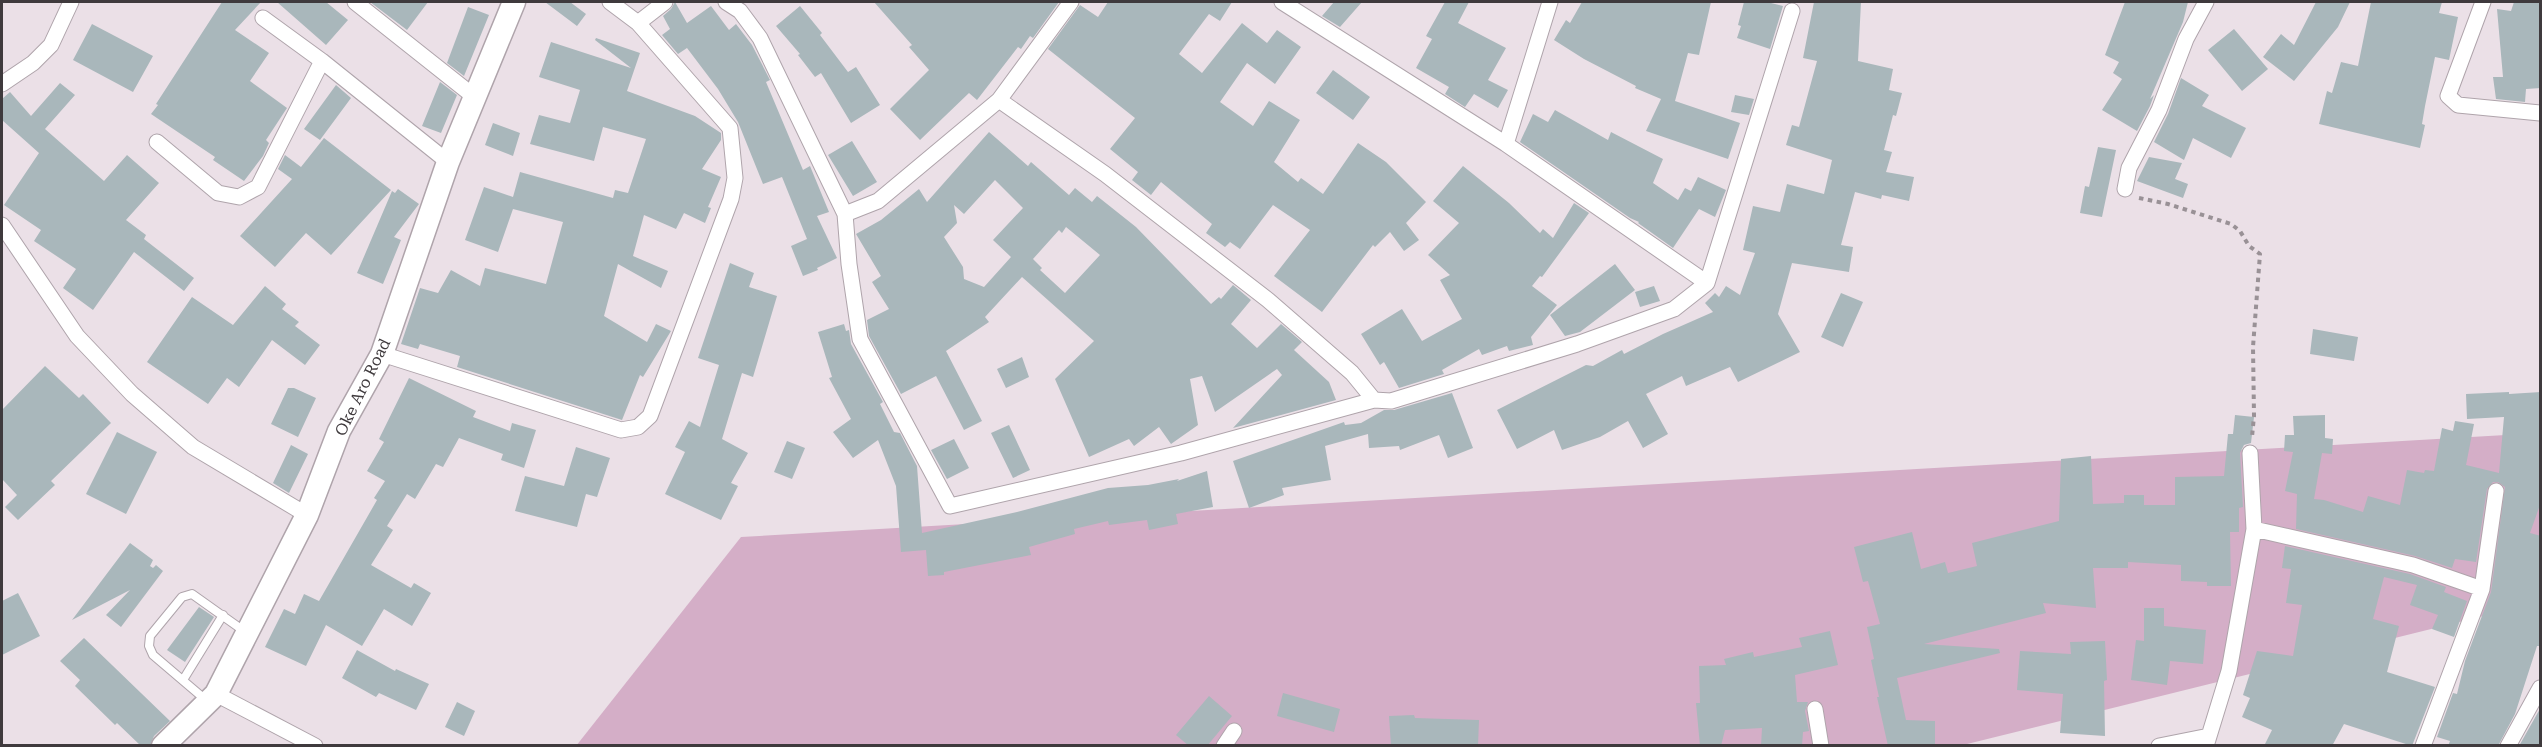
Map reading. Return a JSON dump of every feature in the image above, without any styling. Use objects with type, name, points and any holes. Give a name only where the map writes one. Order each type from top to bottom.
[{"type":"main road","name":"Oke Aro Road","points":[[163,746],[212,698],[307,515],[339,431],[382,354],[448,162],[514,2]]},
{"type":"street","points":[[2,84],[33,63],[51,45],[71,2]]},
{"type":"street","points":[[355,2],[476,98]]},
{"type":"street","points":[[382,354],[621,430],[638,427],[650,416],[731,199],[735,178],[730,128],[638,23],[610,2]]},
{"type":"street","points":[[638,23],[665,2]]},
{"type":"street","points":[[726,2],[740,11],[760,38],[845,214],[849,264],[860,339],[950,506],[1181,453],[1374,400],[1391,401],[1577,344],[1674,309],[1707,283],[1792,11]]},
{"type":"street","points":[[845,214],[878,201],[999,100],[1071,2]]},
{"type":"street","points":[[1282,2],[1305,8],[1707,283]]},
{"type":"street","points":[[1506,144],[1550,2]]},
{"type":"street","points":[[2125,189],[2129,168],[2159,110],[2186,39],[2206,2]]},
{"type":"street","points":[[2482,2],[2448,96],[2458,105],[2541,113]]},
{"type":"street","points":[[263,18],[322,61],[448,162]]},
{"type":"street","points":[[157,142],[218,193],[239,197],[258,187],[322,61]]},
{"type":"street","points":[[999,100],[1105,174],[1268,300],[1352,374],[1374,400]]},
{"type":"street","points":[[2,225],[77,336],[132,394],[193,447],[307,515]]},
{"type":"street","points":[[2159,746],[2207,741],[2229,671],[2254,529],[2250,453]]},
{"type":"street","points":[[2423,746],[2482,589],[2496,491]]},
{"type":"street","points":[[2254,529],[2413,565],[2482,589]]},
{"type":"street","points":[[2508,746],[2541,688]]},
{"type":"street","points":[[212,698],[315,746]]},
{"type":"street","points":[[1815,709],[1821,746]]},
{"type":"street","points":[[1224,746],[1234,731]]},
{"type":"lane","points":[[212,698],[183,680],[153,655],[149,646],[150,636],[182,597],[192,594],[246,632]]},
{"type":"lane","points":[[183,680],[223,615]]},
{"type":"path","points":[[2125,189],[2132,197],[2168,204],[2231,224],[2240,231],[2249,246],[2260,254],[2253,346],[2254,416]]},
{"type":"shaded area","points":[[2540,433],[2540,602],[1963,745],[576,746],[741,537]]},
{"type":"building","points":[[222,2],[261,2],[235,30],[269,53],[250,81],[287,108],[266,140],[269,143],[263,156],[244,181],[213,160],[215,157],[151,114]]},
{"type":"building","points":[[277,2],[326,2],[348,20],[326,45]]},
{"type":"building","points":[[370,2],[428,2],[407,30]]},
{"type":"building","points":[[545,2],[570,2],[586,14],[577,26]]},
{"type":"building","points":[[675,2],[687,23],[711,6],[729,30],[736,24],[752,45],[770,80],[766,82],[803,170],[810,166],[829,212],[817,216],[837,258],[817,268],[818,270],[803,276],[791,246],[807,239],[782,177],[763,184],[738,122],[718,89],[687,48],[678,54],[662,35],[670,29],[663,16]]},
{"type":"building","points":[[874,2],[1059,2],[1033,38],[1030,36],[1021,49],[1018,47],[977,100],[969,93],[920,140],[890,109],[929,70],[909,47],[912,45]]},
{"type":"building","points":[[1108,2],[1232,2],[1220,21],[1209,14],[1179,54],[1202,73],[1242,23],[1267,43],[1277,30],[1301,47],[1275,84],[1247,63],[1220,102],[1253,126],[1269,101],[1300,120],[1274,162],[1298,182],[1301,178],[1323,194],[1358,143],[1386,162],[1426,202],[1406,223],[1419,240],[1404,251],[1390,232],[1375,247],[1373,245],[1322,312],[1274,276],[1310,230],[1273,205],[1240,249],[1230,242],[1225,247],[1206,233],[1212,224],[1161,182],[1151,195],[1132,180],[1138,172],[1110,149],[1135,118],[1048,49],[1080,5],[1098,17]]},
{"type":"building","points":[[1334,2],[1362,2],[1340,27],[1322,16]]},
{"type":"building","points":[[1445,2],[1469,2],[1458,23],[1506,48],[1488,80],[1508,90],[1498,108],[1474,94],[1465,107],[1445,94],[1449,87],[1416,68],[1432,39],[1426,36]]},
{"type":"building","points":[[1582,2],[1711,2],[1699,55],[1688,53],[1675,101],[1740,123],[1728,159],[1646,131],[1661,99],[1635,88],[1636,86],[1584,59],[1554,40],[1566,20],[1570,23]]},
{"type":"building","points":[[1744,2],[1767,2],[1783,6],[1770,49],[1737,38]]},
{"type":"building","points":[[1814,2],[1861,2],[1858,61],[1893,69],[1889,90],[1902,93],[1896,116],[1893,115],[1884,150],[1892,152],[1886,172],[1914,177],[1909,201],[1882,195],[1881,199],[1855,192],[1841,245],[1853,247],[1849,272],[1792,263],[1778,314],[1800,352],[1738,382],[1730,367],[1686,386],[1682,376],[1646,394],[1668,434],[1643,448],[1628,421],[1600,437],[1562,450],[1554,430],[1517,449],[1497,410],[1586,365],[1593,366],[1622,350],[1624,354],[1713,312],[1705,303],[1715,293],[1719,297],[1726,286],[1740,295],[1755,253],[1743,250],[1753,206],[1780,212],[1787,184],[1824,194],[1832,160],[1786,145],[1792,125],[1799,127],[1817,61],[1803,58]]},
{"type":"building","points":[[2125,2],[2188,2],[2183,22],[2150,99],[2154,95],[2150,106],[2137,131],[2102,110],[2122,79],[2113,73],[2119,62],[2105,55]]},
{"type":"building","points":[[2316,2],[2350,2],[2338,27],[2294,81],[2263,57],[2281,34],[2294,45]]},
{"type":"building","points":[[2371,2],[2442,2],[2439,13],[2458,17],[2449,60],[2435,57],[2422,124],[2425,125],[2420,148],[2319,124],[2327,91],[2332,93],[2341,62],[2358,66]]},
{"type":"building","points":[[2514,2],[2541,2],[2541,88],[2526,89],[2525,102],[2496,99],[2493,77],[2503,77],[2497,9],[2511,11]]},
{"type":"building","points":[[800,6],[822,33],[820,35],[848,72],[856,67],[880,105],[851,123],[821,73],[815,77],[798,55],[800,54],[776,26]]},
{"type":"building","points":[[468,7],[489,15],[464,76],[447,63]]},
{"type":"building","points":[[92,24],[153,56],[133,92],[73,60]]},
{"type":"building","points":[[2234,29],[2268,69],[2242,91],[2208,50]]},
{"type":"building","points":[[596,38],[640,53],[627,91],[695,116],[721,133],[721,140],[702,169],[721,177],[708,207],[711,208],[705,223],[684,213],[676,229],[644,215],[633,256],[668,271],[661,288],[618,264],[604,316],[647,342],[656,324],[671,331],[643,377],[640,375],[622,420],[457,367],[460,356],[420,344],[418,349],[401,344],[420,288],[438,293],[451,270],[480,286],[485,268],[546,284],[563,222],[513,209],[498,252],[465,240],[484,187],[513,197],[520,172],[613,198],[615,190],[628,193],[646,139],[603,127],[594,161],[530,144],[539,115],[570,123],[580,90],[539,77],[551,42],[631,68],[595,40]]},
{"type":"building","points":[[1333,70],[1370,97],[1353,120],[1316,93]]},
{"type":"building","points":[[2181,78],[2209,95],[2202,106],[2246,128],[2231,158],[2193,138],[2184,160],[2154,142],[2168,114]]},
{"type":"building","points":[[440,82],[457,95],[441,133],[422,126]]},
{"type":"building","points":[[60,83],[75,95],[45,129],[104,181],[127,155],[159,183],[126,220],[146,235],[144,239],[194,278],[184,291],[134,252],[93,310],[63,288],[76,269],[34,241],[41,230],[4,205],[39,153],[2,120],[2,99],[10,92],[31,116]]},
{"type":"building","points":[[336,85],[351,98],[320,140],[304,129]]},
{"type":"building","points":[[1735,95],[1754,99],[1749,115],[1731,112]]},
{"type":"building","points":[[1555,110],[1608,140],[1611,132],[1663,159],[1653,183],[1678,200],[1685,188],[1691,191],[1698,177],[1726,190],[1715,217],[1699,209],[1673,248],[1639,222],[1520,142],[1533,114],[1548,122]]},
{"type":"building","points":[[493,123],[520,133],[513,156],[485,145]]},
{"type":"building","points":[[989,132],[1028,166],[1031,162],[1069,195],[1075,188],[1092,202],[1097,196],[1136,227],[1211,304],[1219,297],[1221,299],[1233,285],[1251,300],[1231,324],[1257,348],[1281,324],[1302,342],[1294,350],[1329,382],[1336,400],[1233,428],[1282,375],[1277,369],[1215,412],[1202,376],[1190,379],[1198,425],[1171,444],[1159,427],[1134,446],[1129,439],[1089,457],[1055,379],[1094,341],[1022,277],[985,317],[989,322],[946,351],[982,421],[964,430],[936,376],[901,394],[869,336],[867,320],[889,309],[872,282],[881,276],[856,234],[881,220],[919,189],[927,202]],"holes":[[[995,180],[1023,208],[993,240],[1011,257],[984,287],[964,279],[963,267],[944,237],[957,223],[954,205],[964,214]],[[1066,227],[1100,255],[1065,293],[1040,270],[1042,268],[1033,259],[1059,230],[1062,233]]]},
{"type":"building","points":[[324,138],[391,190],[331,255],[306,233],[275,267],[240,236],[292,179],[278,169],[285,155],[301,167]]},
{"type":"building","points":[[852,141],[877,182],[853,196],[828,155]]},
{"type":"building","points":[[2098,147],[2116,150],[2102,217],[2080,213],[2085,186],[2089,187]]},
{"type":"building","points":[[2149,157],[2182,163],[2175,179],[2188,184],[2183,198],[2137,181]]},
{"type":"building","points":[[1463,166],[1509,203],[1540,233],[1543,229],[1553,238],[1574,203],[1589,213],[1542,277],[1540,276],[1532,286],[1557,305],[1531,337],[1533,345],[1509,351],[1507,346],[1482,355],[1479,349],[1442,370],[1444,374],[1399,388],[1384,362],[1380,365],[1361,334],[1402,309],[1422,341],[1462,319],[1440,280],[1450,275],[1428,255],[1459,223],[1433,201]]},
{"type":"building","points":[[398,189],[419,204],[394,237],[401,240],[383,284],[357,273],[392,191],[395,193]]},
{"type":"building","points":[[730,263],[754,273],[749,287],[777,296],[753,377],[742,373],[722,439],[748,453],[731,483],[738,486],[721,520],[665,494],[685,452],[675,447],[689,421],[700,427],[719,365],[698,358]]},
{"type":"building","points":[[1615,264],[1635,290],[1580,332],[1565,336],[1550,315]]},
{"type":"building","points":[[265,286],[286,304],[282,309],[299,322],[295,326],[320,345],[305,365],[272,340],[239,387],[227,378],[208,404],[147,362],[192,297],[233,325]]},
{"type":"building","points":[[1654,286],[1660,301],[1640,307],[1635,292]]},
{"type":"building","points":[[1841,293],[1863,302],[1843,347],[1821,337]]},
{"type":"building","points":[[844,324],[846,331],[849,330],[851,344],[883,402],[880,404],[894,432],[900,433],[917,466],[922,533],[1017,512],[1108,488],[1148,485],[1179,479],[1177,481],[1207,471],[1213,507],[1176,514],[1178,524],[1149,530],[1147,520],[1109,525],[1108,521],[1074,529],[1075,534],[1029,547],[1031,555],[944,572],[944,575],[928,576],[926,550],[901,552],[896,486],[878,440],[853,458],[833,432],[851,419],[829,378],[832,377],[818,332]]},
{"type":"building","points":[[2313,329],[2358,337],[2354,361],[2310,354]]},
{"type":"building","points":[[1022,357],[1029,377],[1006,388],[997,369]]},
{"type":"building","points":[[45,366],[79,398],[83,394],[111,423],[51,481],[55,485],[18,520],[5,507],[17,495],[2,479],[2,410]]},
{"type":"building","points":[[409,378],[476,411],[473,417],[510,431],[512,423],[536,430],[524,468],[501,460],[503,454],[459,438],[443,467],[436,464],[415,499],[407,494],[387,526],[393,530],[371,565],[411,588],[414,583],[431,593],[412,626],[384,609],[362,646],[326,625],[306,666],[265,647],[284,609],[295,614],[304,594],[319,601],[377,500],[374,498],[385,481],[367,471],[384,442],[379,439]]},
{"type":"building","points":[[288,388],[294,388],[316,398],[298,437],[271,424]]},
{"type":"building","points":[[2509,392],[2509,394],[2541,392],[2541,502],[2530,533],[2541,536],[2541,646],[2537,646],[2515,714],[2498,746],[2448,746],[2450,741],[2437,737],[2453,693],[2457,694],[2465,661],[2491,592],[2505,487],[2498,482],[2493,482],[2487,489],[2476,562],[2455,559],[2452,568],[2415,556],[2296,529],[2297,494],[2285,491],[2293,452],[2284,451],[2285,435],[2294,435],[2293,416],[2325,415],[2325,438],[2333,439],[2332,454],[2322,453],[2314,499],[2363,512],[2368,496],[2400,505],[2407,470],[2424,473],[2425,470],[2434,471],[2442,428],[2453,431],[2455,421],[2474,424],[2466,465],[2499,473],[2504,417],[2467,419],[2466,394]]},
{"type":"building","points":[[1452,393],[1473,448],[1448,458],[1439,435],[1400,450],[1399,446],[1369,448],[1368,434],[1325,446],[1331,480],[1282,488],[1284,495],[1249,508],[1233,461],[1344,422],[1345,425],[1361,423],[1384,410],[1394,410]]},
{"type":"building","points":[[2235,415],[2254,417],[2251,443],[2244,445],[2240,453],[2243,507],[2239,508],[2239,532],[2230,532],[2231,586],[2207,586],[2207,582],[2181,581],[2181,565],[2128,562],[2128,568],[2093,568],[2096,608],[2043,603],[2046,613],[1924,644],[1999,649],[2000,653],[1897,678],[1906,720],[1935,721],[1935,746],[1888,746],[1877,697],[1879,697],[1871,660],[1874,659],[1867,627],[1880,624],[1868,581],[1863,582],[1854,547],[1912,532],[1921,569],[1945,562],[1948,573],[1977,566],[1972,543],[2059,521],[2061,459],[2091,456],[2093,504],[2124,503],[2124,495],[2144,495],[2144,505],[2175,505],[2175,477],[2224,476],[2228,434],[2233,434]]},
{"type":"building","points":[[1009,425],[1030,470],[1013,478],[991,433]]},
{"type":"building","points":[[117,432],[157,452],[126,514],[86,494]]},
{"type":"building","points":[[954,439],[969,468],[947,479],[931,450]]},
{"type":"building","points":[[787,441],[805,448],[792,479],[774,472]]},
{"type":"building","points":[[291,445],[308,454],[289,493],[273,483]]},
{"type":"building","points":[[576,447],[610,458],[597,497],[586,494],[577,527],[515,511],[525,476],[564,486]]},
{"type":"building","points":[[130,543],[153,560],[150,566],[153,568],[156,565],[163,571],[121,627],[106,615],[130,590],[72,620]]},
{"type":"building","points":[[2285,546],[2410,574],[2446,587],[2444,592],[2467,601],[2454,637],[2432,629],[2438,615],[2410,605],[2417,585],[2384,577],[2373,619],[2399,626],[2387,672],[2435,687],[2412,746],[2344,724],[2332,746],[2264,746],[2272,730],[2242,717],[2250,698],[2243,695],[2257,651],[2293,656],[2302,605],[2286,603],[2291,569],[2282,568]]},
{"type":"building","points":[[18,593],[40,636],[2,655],[2,601]]},
{"type":"building","points":[[199,607],[214,617],[185,662],[167,650]]},
{"type":"building","points":[[2144,608],[2164,608],[2164,626],[2206,630],[2203,664],[2170,661],[2167,685],[2131,680],[2136,640],[2144,641]]},
{"type":"building","points":[[1830,631],[1838,665],[1795,675],[1797,702],[1808,702],[1805,711],[1809,731],[1803,732],[1802,746],[1761,746],[1762,728],[1725,730],[1721,746],[1700,746],[1696,703],[1700,703],[1699,666],[1726,665],[1724,659],[1753,652],[1754,657],[1802,647],[1799,638]]},
{"type":"building","points":[[84,638],[170,721],[154,736],[150,746],[141,746],[117,723],[115,725],[75,686],[80,680],[60,661]]},
{"type":"building","points":[[2105,641],[2107,680],[2104,681],[2105,736],[2060,733],[2063,694],[2017,690],[2020,651],[2071,654],[2070,642]]},
{"type":"building","points":[[357,650],[395,671],[396,669],[429,684],[416,710],[379,693],[376,697],[342,678]]},
{"type":"building","points":[[1283,693],[1340,709],[1334,732],[1277,716]]},
{"type":"building","points":[[1209,696],[1232,716],[1207,746],[1189,746],[1176,735]]},
{"type":"building","points":[[457,702],[475,711],[464,736],[445,727]]},
{"type":"building","points":[[2541,707],[2541,746],[2519,746]]},
{"type":"building","points":[[1414,715],[1415,718],[1479,720],[1478,746],[1391,746],[1389,716]]}]
